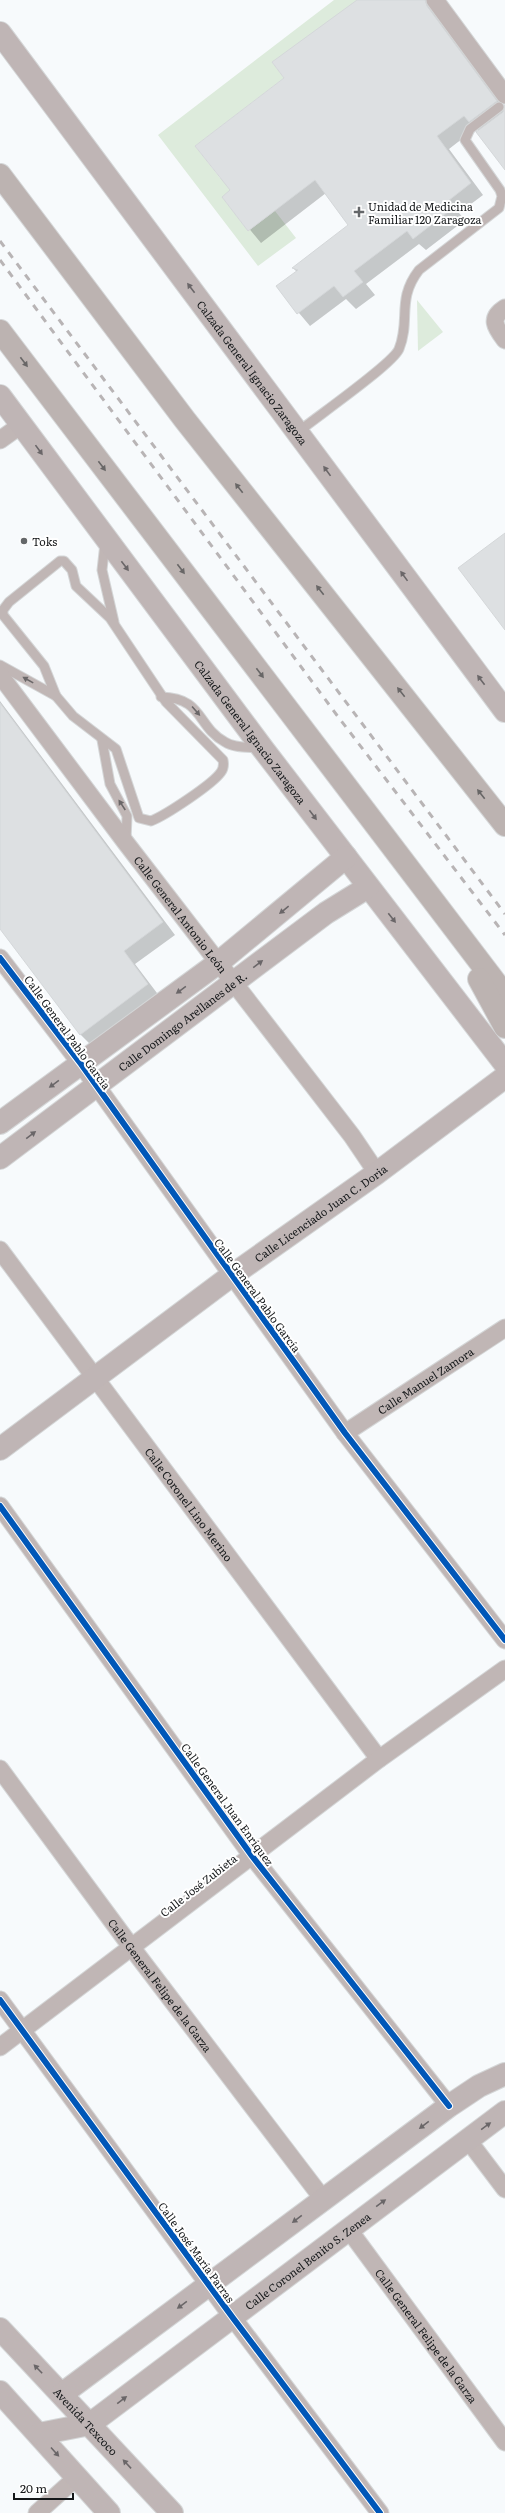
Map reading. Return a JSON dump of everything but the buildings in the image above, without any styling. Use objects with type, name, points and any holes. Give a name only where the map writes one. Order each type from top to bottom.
[{"type":"highway","points":[[0,175],[185,420],[505,825]]},
{"type":"highway","points":[[0,331],[505,995]]},
{"type":"highway","points":[[445,916],[505,1027]]},
{"type":"street","points":[[435,0],[502,101]]},
{"type":"street","name":"Calzada General Ignacio Zaragoza","points":[[0,33],[505,711]]},
{"type":"street","points":[[505,308],[499,312],[494,321],[495,326],[505,340]]},
{"type":"street","name":"Calzada General Ignacio Zaragoza","points":[[0,396],[105,539],[263,749],[505,1064]]},
{"type":"street","points":[[0,440],[21,425]]},
{"type":"street","name":"Calle General Antonio León","points":[[0,675],[126,843],[352,1136],[377,1173]]},
{"type":"street","points":[[0,1123],[218,963],[346,858]]},
{"type":"street","name":"Calle Domingo Arellanes de R.","points":[[0,1158],[326,913],[368,887]]},
{"type":"street","points":[[306,892],[326,913]]},
{"type":"street","name":"Calle General Pablo García","points":[[0,958],[81,1064],[95,1086],[345,1433],[505,1640]]},
{"type":"street","name":"Calle Licenciado Juan C. Doria","points":[[0,1449],[97,1378],[231,1276],[377,1173],[505,1077]]},
{"type":"street","name":"Calle Coronel Lino Merino","points":[[0,1250],[97,1378],[379,1759]]},
{"type":"street","name":"Calle Manuel Zamora","points":[[345,1433],[505,1328]]},
{"type":"street","name":"Calle General Juan Enríquez","points":[[0,1506],[252,1856],[449,2106]]},
{"type":"street","name":"Calle José Zubieta","points":[[0,2047],[379,1759],[505,1669]]},
{"type":"street","name":"Calle General Felipe de la Garza","points":[[0,1769],[132,1948],[323,2199]]},
{"type":"street","name":"Calle José María Parras","points":[[0,2000],[210,2284],[232,2318],[380,2513]]},
{"type":"street","points":[[479,2086],[505,2062]]},
{"type":"street","points":[[62,2394],[449,2106],[479,2086],[505,2074]]},
{"type":"street","name":"Calle Coronel Benito S. Zenea","points":[[90,2424],[505,2112]]},
{"type":"street","points":[[468,2140],[505,2189]]},
{"type":"street","name":"Calle General Felipe de la Garza","points":[[349,2230],[505,2442]]},
{"type":"street","name":"Avenida Texcoco","points":[[0,2329],[172,2513]]},
{"type":"street","points":[[0,2392],[109,2513]]},
{"type":"street","points":[[39,2434],[90,2424]]},
{"type":"street","points":[[38,2513],[78,2477]]},
{"type":"lane","points":[[298,432],[393,359],[402,339],[404,299],[412,279],[419,270],[499,208],[502,196],[500,190],[465,140],[470,129],[502,101]]},
{"type":"lane","points":[[105,539],[102,570],[114,624]]},
{"type":"lane","points":[[64,561],[72,570],[76,586],[94,600],[114,624],[161,697],[223,760],[224,766],[221,773],[209,784],[155,819],[143,820],[139,818],[127,786],[122,762],[116,749],[102,740],[73,716],[56,696],[44,666],[5,619],[3,610],[6,605],[55,563],[64,561]]},
{"type":"lane","points":[[0,665],[56,696]]},
{"type":"lane","points":[[161,697],[176,697],[193,706],[217,737],[226,743],[263,749]]},
{"type":"lane","points":[[102,740],[110,784],[127,816],[126,843]]},
{"type":"green space","points":[[334,0],[376,0],[272,62],[284,78],[195,146],[220,178],[271,138],[281,151],[222,197],[248,231],[275,211],[296,238],[258,266],[158,135]]},
{"type":"green space","points":[[417,300],[443,332],[418,351]]},
{"type":"railway","points":[[0,241],[505,914]]},
{"type":"railway","points":[[0,260],[336,714],[505,935]]},
{"type":"cycle path","points":[[0,958],[81,1064],[345,1433],[505,1640]]},
{"type":"cycle path","points":[[0,1506],[252,1856],[449,2106]]},
{"type":"cycle path","points":[[0,2000],[233,2318],[380,2513]]},
{"type":"place","name":"Unidad de Medicina Familiar 120 Zaragoza","points":[[359,212]]},
{"type":"place","name":"Toks","points":[[24,541]]}]
